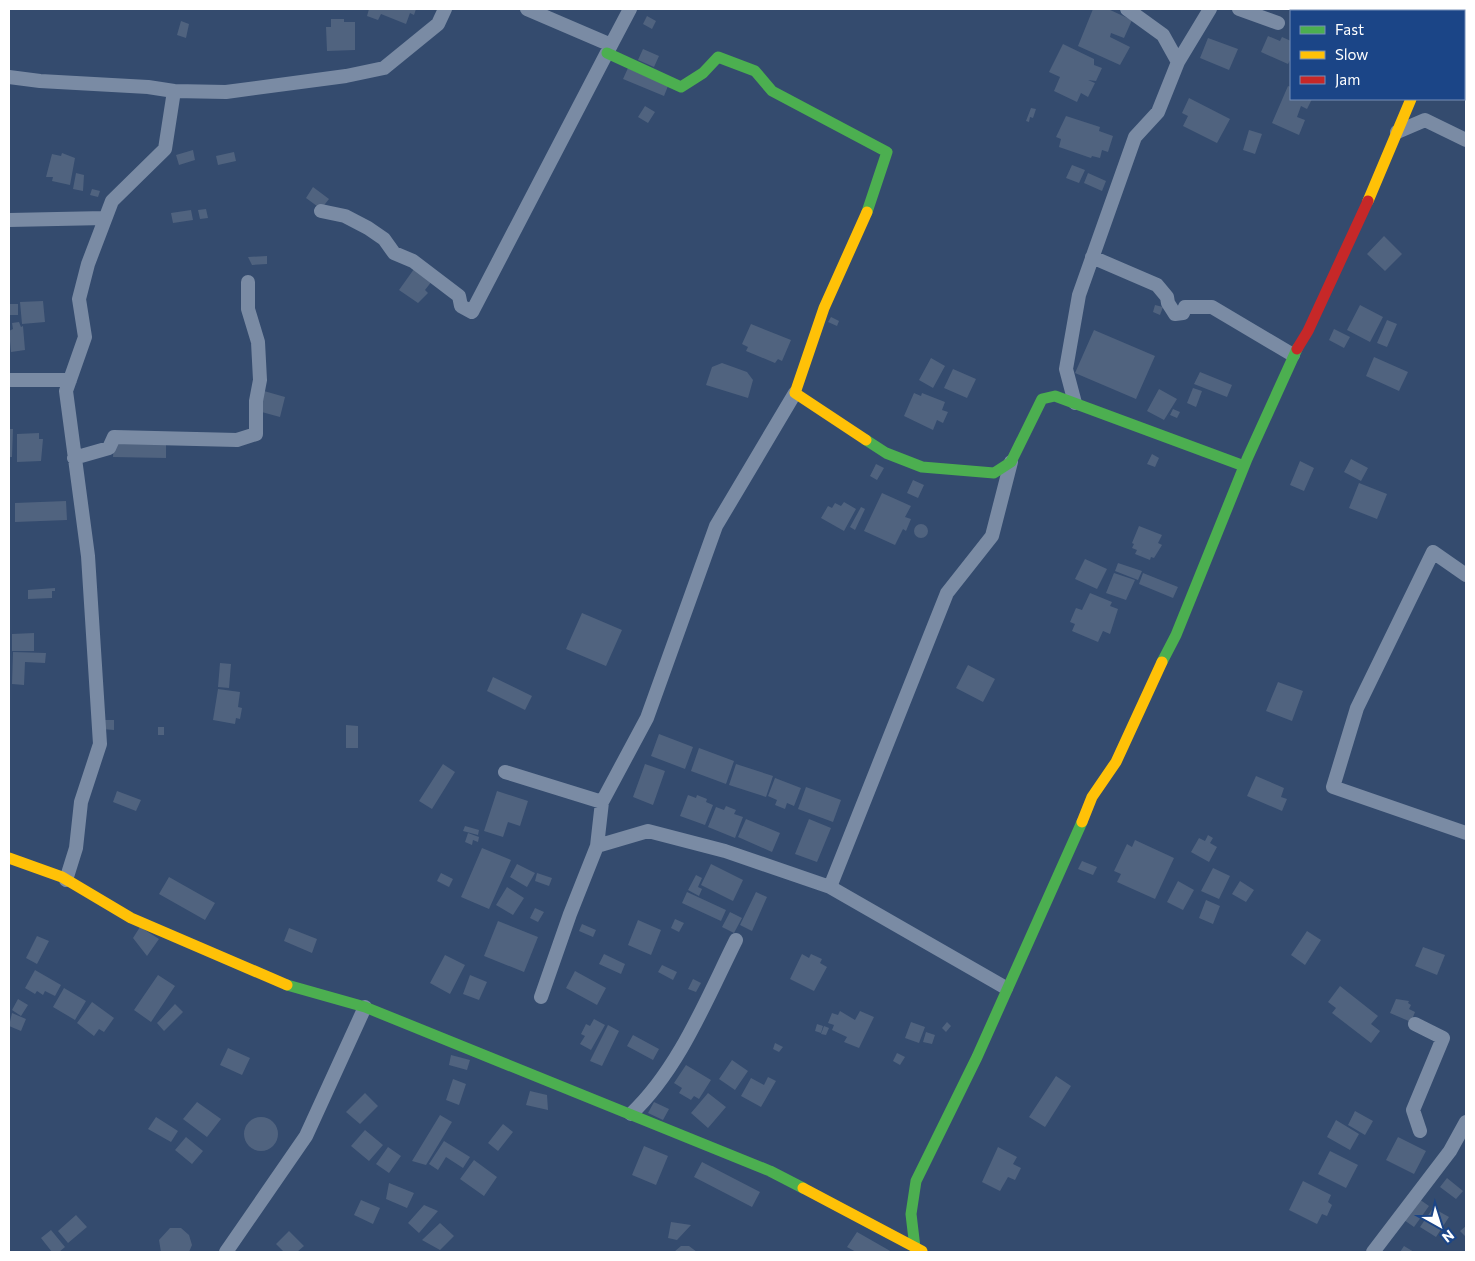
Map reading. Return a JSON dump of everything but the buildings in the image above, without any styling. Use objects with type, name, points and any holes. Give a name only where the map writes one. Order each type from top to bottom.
[{"type":"street","points":[[9,77],[40,81],[148,87],[174,91],[226,92],[346,76],[384,68],[438,24],[444,9]]},
{"type":"street","points":[[527,9],[681,87],[703,73],[718,57],[755,71],[772,91],[887,152],[862,222],[824,308],[794,393],[716,526],[647,718],[602,802],[597,846],[570,914],[541,998]]},
{"type":"street","points":[[321,211],[345,216],[368,228],[384,240],[394,253],[413,260],[459,296],[461,306],[472,312],[630,9]]},
{"type":"street","points":[[1127,9],[1163,35],[1178,62]]},
{"type":"street","points":[[1075,403],[1066,368],[1080,295],[1092,258],[1135,137],[1158,112],[1178,62],[1210,9]]},
{"type":"street","points":[[1239,9],[1278,23]]},
{"type":"street","points":[[66,880],[76,848],[81,802],[100,744],[88,556],[66,391],[85,337],[79,299],[88,264],[112,201],[165,149],[174,91]]},
{"type":"street","points":[[919,1250],[909,1220],[916,1181],[952,1109],[1006,988],[1072,849],[1092,797],[1116,762],[1135,717],[1176,635],[1244,466],[1293,355],[1316,314],[1412,100]]},
{"type":"street","points":[[1397,132],[1425,120],[1466,140]]},
{"type":"street","points":[[9,220],[105,218]]},
{"type":"street","points":[[1092,258],[1158,285],[1167,297],[1168,303],[1175,314],[1183,313],[1185,307],[1212,308],[1293,355]]},
{"type":"street","points":[[74,458],[109,448],[114,437],[237,440],[256,434],[256,400],[260,380],[258,342],[248,309],[248,282]]},
{"type":"street","points":[[9,380],[70,380]]},
{"type":"street","points":[[794,393],[886,453],[922,467],[994,473],[1011,462]]},
{"type":"street","points":[[830,887],[947,594],[992,536],[1011,462],[1042,399],[1055,396],[1244,466]]},
{"type":"street","points":[[1466,575],[1432,552],[1357,708],[1333,787],[1466,834]]},
{"type":"street","points":[[505,772],[602,802]]},
{"type":"street","points":[[597,846],[648,832],[725,851],[830,887],[1006,988]]},
{"type":"street","points":[[9,858],[62,877],[131,918],[251,971],[290,986],[365,1007],[770,1171],[893,1234],[919,1250]]},
{"type":"street","points":[[632,1114],[651,1095],[694,1025],[736,940]]},
{"type":"street","points":[[226,1252],[306,1136],[365,1007]]},
{"type":"street","points":[[1415,1024],[1443,1038],[1413,1110],[1420,1132]]},
{"type":"street","points":[[1373,1252],[1450,1151],[1466,1122]]},
{"type":"street","points":[[893,1234],[909,1220]]},
{"type":"traffic: fast","points":[[607,53],[681,87],[703,73],[718,57],[755,71],[772,91],[887,152],[867,212]]},
{"type":"traffic: fast","points":[[1162,662],[1176,635],[1247,459],[1297,349]]},
{"type":"traffic: fast","points":[[866,440],[886,453],[922,467],[994,473],[1011,462],[1042,399],[1055,396],[1244,466]]},
{"type":"traffic: fast","points":[[915,1248],[911,1214],[916,1181],[977,1057],[1082,822]]},
{"type":"traffic: fast","points":[[287,985],[365,1007],[770,1171],[803,1188]]},
{"type":"traffic: slow","points":[[1368,201],[1411,100]]},
{"type":"traffic: slow","points":[[866,440],[795,393],[824,308],[867,212]]},
{"type":"traffic: slow","points":[[1082,822],[1092,797],[1116,762],[1162,662]]},
{"type":"traffic: slow","points":[[9,858],[62,877],[131,918],[287,985]]},
{"type":"traffic: slow","points":[[803,1188],[922,1251]]},
{"type":"traffic: jam","points":[[1297,349],[1308,331],[1368,201]]}]
